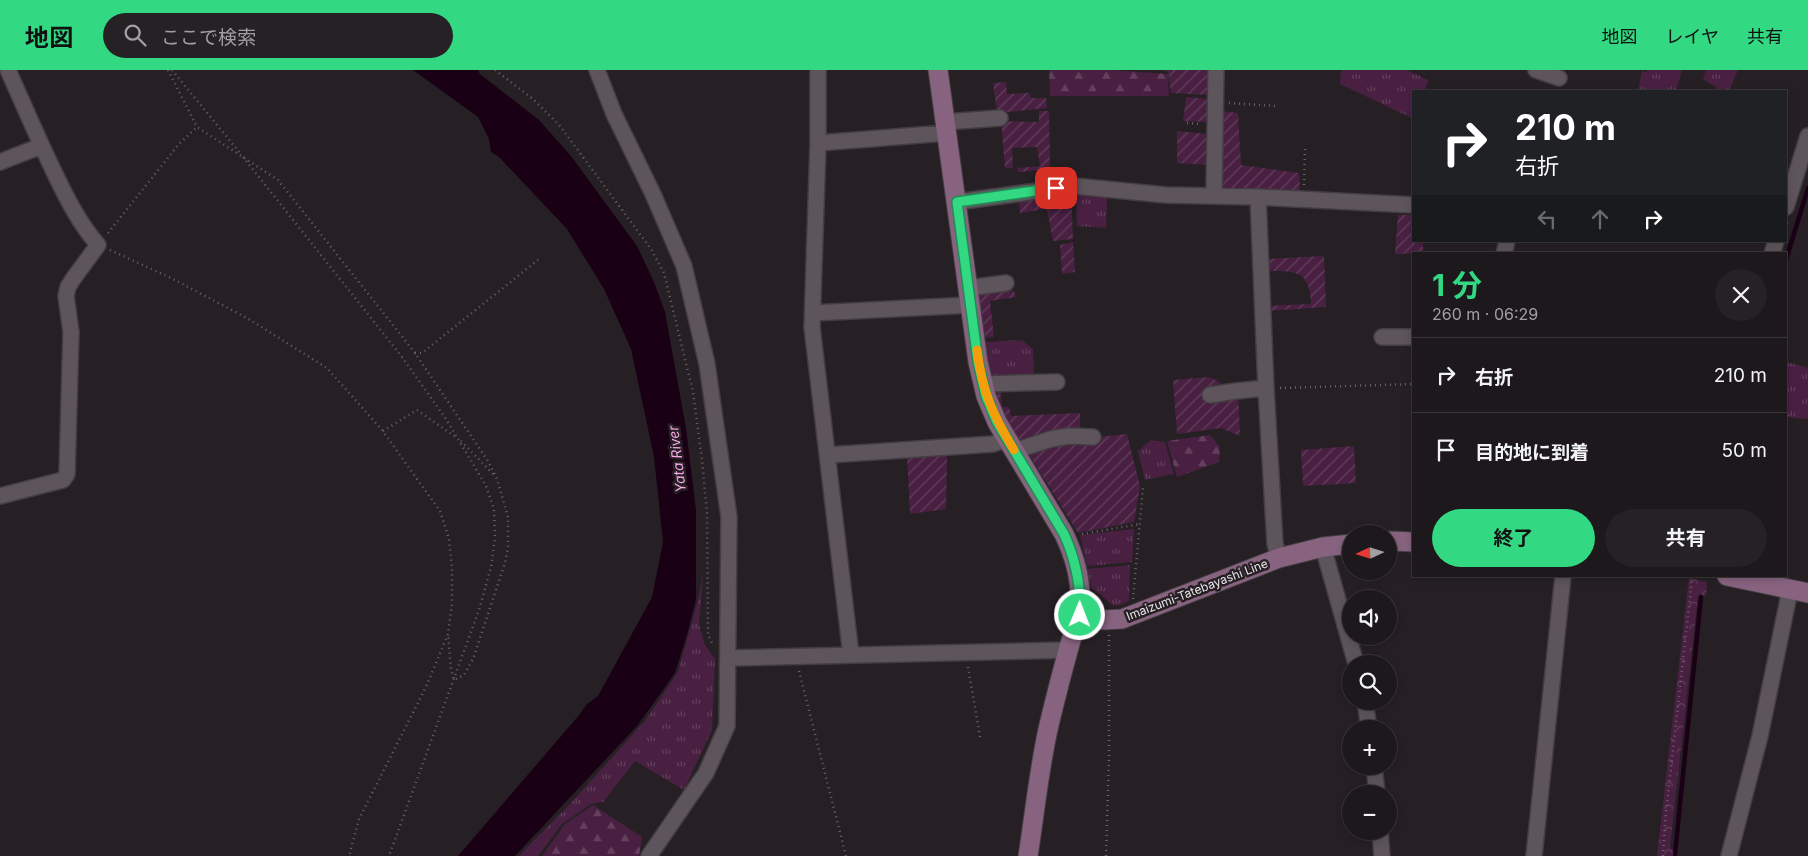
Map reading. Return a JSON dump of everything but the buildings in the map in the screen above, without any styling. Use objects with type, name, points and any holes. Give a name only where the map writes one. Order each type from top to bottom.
[{"type":"main road","points":[[938,70],[978,362],[986,396],[997,422],[1071,548],[1080,594],[1080,615],[1068,650],[1041,765],[1028,856]]},
{"type":"main road","points":[[1398,541],[1412,542]]},
{"type":"main road","name":"Imaizumi-Tatebayashi Line","points":[[1080,615],[1103,620],[1122,618],[1280,558],[1323,547],[1342,545]]},
{"type":"main road","points":[[1732,577],[1799,592]]},
{"type":"street","points":[[0,496],[63,480],[67,474],[70,332],[66,296],[72,279],[98,245],[74,213],[41,146],[8,70]]},
{"type":"street","points":[[597,70],[614,114],[646,179],[684,266],[707,364],[729,517],[727,726],[706,773],[649,856]]},
{"type":"street","points":[[818,70],[813,343],[851,655]]},
{"type":"street","points":[[1214,196],[1216,70]]},
{"type":"street","points":[[1536,70],[1559,80]]},
{"type":"street","points":[[818,143],[946,128],[1000,118]]},
{"type":"street","points":[[1787,204],[1808,136]]},
{"type":"street","points":[[0,162],[41,146]]},
{"type":"street","points":[[957,202],[1074,186],[1166,195],[1412,204]]},
{"type":"street","points":[[1258,197],[1275,544],[1280,558]]},
{"type":"street","points":[[813,312],[969,296],[1006,283]]},
{"type":"street","points":[[1382,337],[1412,337]]},
{"type":"street","points":[[983,384],[1057,382]]},
{"type":"street","points":[[1210,395],[1236,390],[1266,388]]},
{"type":"street","points":[[828,455],[993,444],[1011,445],[1069,436],[1093,438]]},
{"type":"street","points":[[1323,547],[1353,655]]},
{"type":"street","points":[[1534,856],[1563,577]]},
{"type":"street","points":[[1729,856],[1799,592]]},
{"type":"street","points":[[728,658],[1068,650]]},
{"type":"street","points":[[1381,840],[1382,856]]},
{"type":"path","points":[[168,70],[198,127],[278,180],[415,352],[488,461],[497,479],[508,517],[509,534],[505,563],[473,659],[464,675],[454,680]]},
{"type":"path","points":[[172,70],[230,139],[402,356],[458,438],[486,486],[494,509],[495,538],[491,567],[479,610],[389,856]]},
{"type":"path","points":[[495,70],[533,99],[560,126],[651,249],[664,274],[694,392],[707,513],[708,636],[717,654],[728,658]]},
{"type":"path","points":[[1215,103],[1276,106]]},
{"type":"path","points":[[198,127],[179,144],[98,245],[149,267],[247,318],[327,368],[383,431],[440,511],[449,539],[452,568],[452,603],[448,634],[451,670],[454,680]]},
{"type":"path","points":[[1304,199],[1305,149]]},
{"type":"path","points":[[415,352],[422,353],[539,259]]},
{"type":"path","points":[[1266,388],[1412,384]]},
{"type":"path","points":[[383,431],[417,410],[458,438],[497,479]]},
{"type":"path","points":[[1133,603],[1143,487]]},
{"type":"path","points":[[1076,535],[1140,524]]},
{"type":"path","points":[[1663,856],[1665,822],[1692,580]]},
{"type":"path","points":[[1106,856],[1109,757],[1109,631]]},
{"type":"path","points":[[349,856],[360,819],[426,687],[448,634]]},
{"type":"path","points":[[966,652],[980,737]]},
{"type":"path","points":[[796,656],[846,856]]},
{"type":"green space","points":[[1049,70],[1110,70],[1168,74],[1169,96],[1050,96]]},
{"type":"green space","points":[[1162,70],[1210,70],[1209,95],[1171,93],[1168,72]]},
{"type":"green space","points":[[1341,70],[1407,70],[1428,80],[1425,90],[1412,90],[1412,118],[1340,84]]},
{"type":"green space","points":[[1647,70],[1682,70],[1676,90],[1638,90],[1642,71],[1647,72]]},
{"type":"green space","points":[[1706,70],[1738,70],[1729,90],[1716,90],[1717,88],[1703,79]]},
{"type":"green space","points":[[1006,82],[1007,94],[1030,93],[1031,98],[1046,98],[1047,108],[997,113],[993,83]]},
{"type":"green space","points":[[1186,97],[1210,99],[1209,119],[1206,122],[1183,121]]},
{"type":"green space","points":[[1039,111],[1049,111],[1050,169],[1018,172],[1017,168],[1040,166],[1037,147],[1012,148],[1013,168],[1005,168],[1001,121],[1039,122]]},
{"type":"green space","points":[[1221,111],[1238,113],[1241,165],[1299,173],[1300,192],[1221,188]]},
{"type":"green space","points":[[1177,131],[1207,134],[1208,165],[1177,163]]},
{"type":"green space","points":[[1076,194],[1107,197],[1106,228],[1077,226]]},
{"type":"green space","points":[[1071,195],[1073,239],[1053,241],[1047,209],[1020,213],[1019,201]]},
{"type":"green space","points":[[1398,215],[1412,215],[1412,242],[1423,242],[1423,252],[1395,254]]},
{"type":"green space","points":[[1073,242],[1075,272],[1062,274],[1060,245]]},
{"type":"green space","points":[[1324,256],[1326,307],[1267,311],[1267,306],[1311,303],[1308,284],[1304,278],[1293,272],[1267,271],[1267,259]]},
{"type":"green space","points":[[1007,290],[1014,291],[1016,297],[990,301],[994,337],[985,338],[978,294]]},
{"type":"green space","points":[[1022,340],[1033,349],[1034,378],[991,380],[984,342]]},
{"type":"green space","points":[[1787,362],[1808,368],[1808,419],[1787,417]]},
{"type":"green space","points":[[1210,377],[1224,385],[1238,386],[1240,436],[1221,428],[1177,434],[1173,380]]},
{"type":"green space","points":[[1000,390],[1002,407],[1009,407],[1011,416],[1080,413],[1080,430],[1018,442],[1004,417],[994,392]]},
{"type":"green space","points":[[1127,434],[1140,486],[1134,522],[1078,533],[1028,453],[1057,441]]},
{"type":"green space","points":[[1210,435],[1220,447],[1219,462],[1177,477],[1167,441]]},
{"type":"green space","points":[[1151,440],[1165,442],[1174,474],[1145,480],[1138,451]]},
{"type":"green space","points":[[1354,446],[1356,483],[1303,486],[1301,450]]},
{"type":"green space","points":[[947,453],[946,509],[910,514],[907,456]]},
{"type":"green space","points":[[1134,529],[1132,562],[1087,566],[1080,535]]},
{"type":"green space","points":[[1130,565],[1129,601],[1114,606],[1092,589],[1087,569]]},
{"type":"green space","points":[[703,574],[699,624],[704,643],[715,659],[712,730],[684,790],[635,761],[603,802],[591,804],[562,824],[538,856],[519,856],[569,805],[645,721],[678,672],[698,600]]},
{"type":"green space","points":[[1689,578],[1707,582],[1706,596],[1698,596],[1670,848],[1673,850],[1673,856],[1657,856]]},
{"type":"green space","points":[[593,805],[642,837],[639,856],[542,856],[565,824]]},
{"type":"water","name":"Yata River","points":[[413,70],[478,70],[480,74],[539,120],[571,156],[637,246],[654,282],[665,312],[686,428],[696,510],[696,600],[675,673],[638,725],[515,856],[458,856],[586,705],[598,696],[652,597],[663,542],[654,457],[631,349],[604,289],[567,229],[499,157],[491,152],[489,139],[478,117]]},
{"type":"waterway","points":[[1787,257],[1808,188]]},
{"type":"waterway","points":[[1675,854],[1701,597]]},
{"type":"slow traffic","points":[[977,350],[986,396],[997,422],[1014,450]]},
{"type":"route","points":[[1056,188],[957,202],[978,362],[986,396],[997,422],[1071,548],[1078,577],[1080,615]]}]
